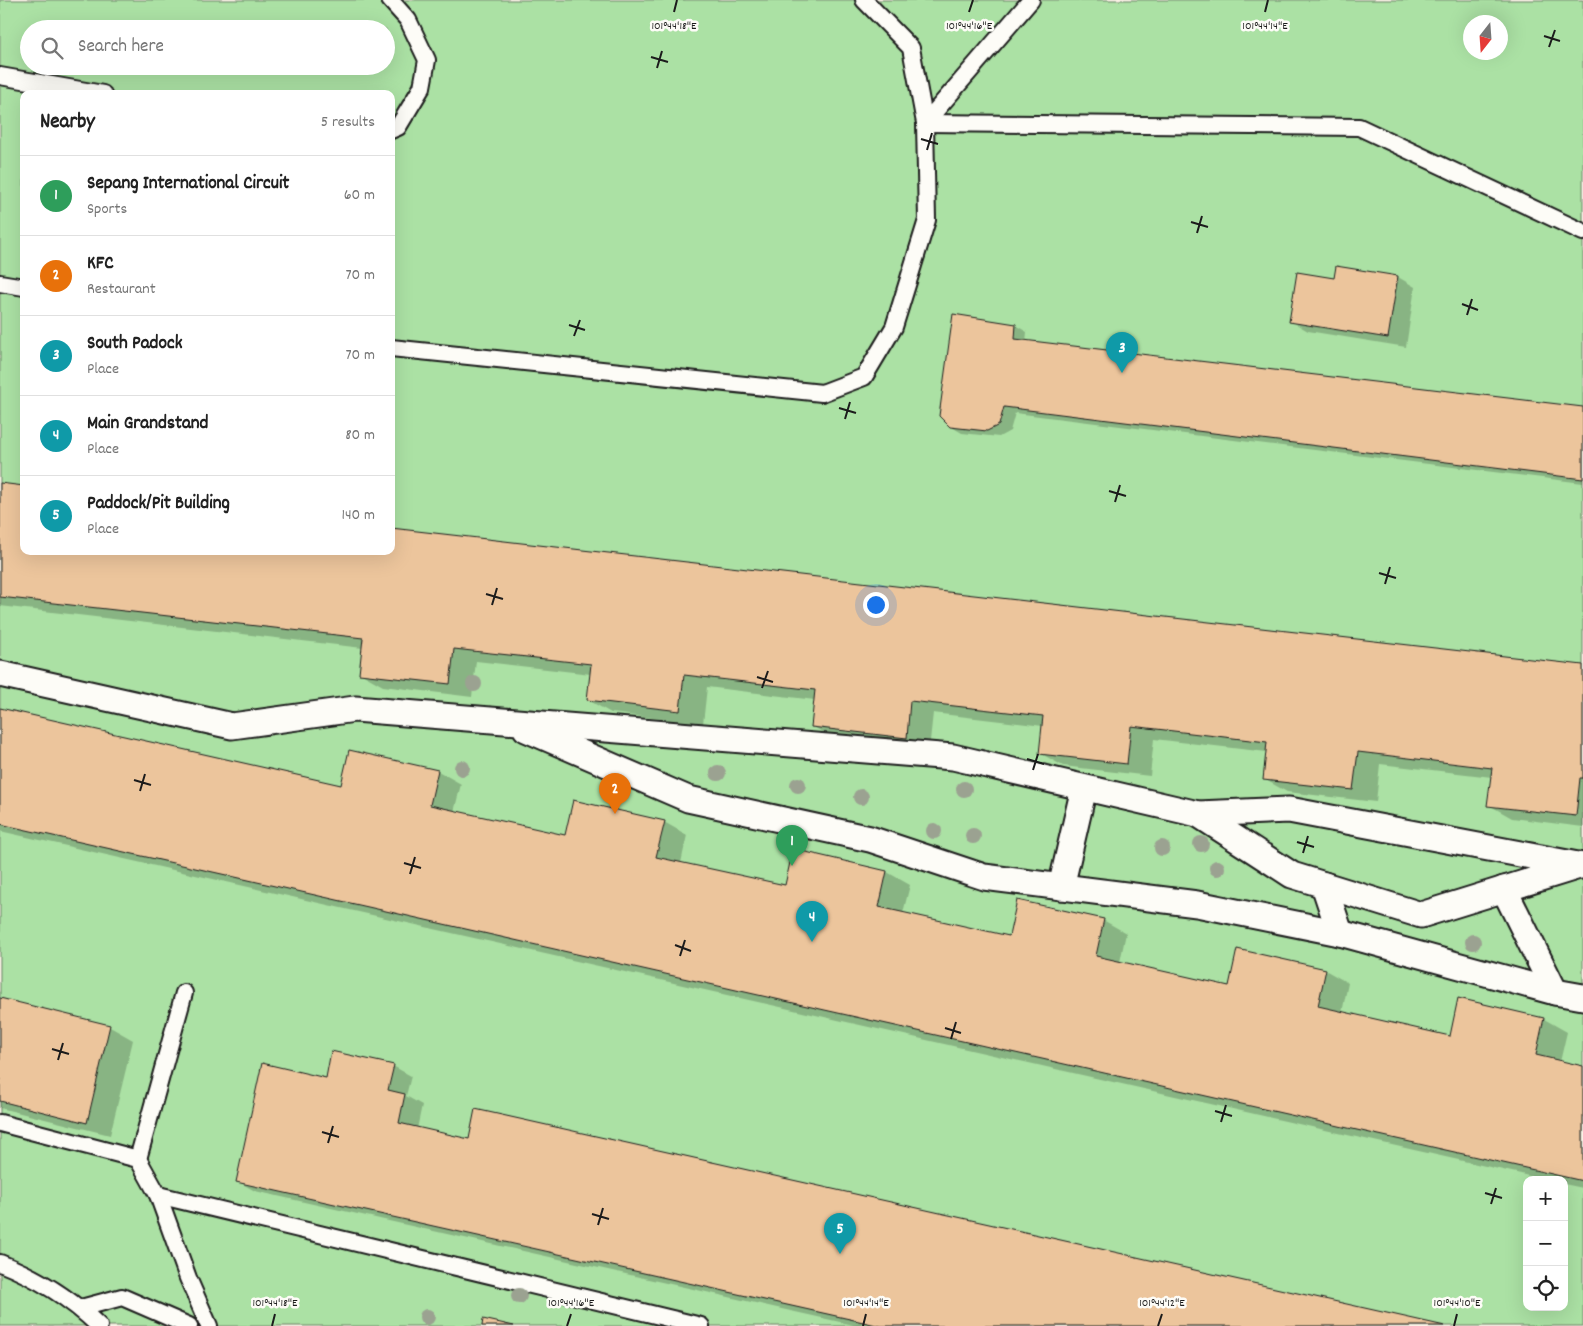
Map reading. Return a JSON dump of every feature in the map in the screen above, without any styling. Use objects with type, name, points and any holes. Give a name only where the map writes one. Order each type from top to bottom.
[{"type":"street","points":[[0,674],[232,726],[355,709],[953,757],[1198,814],[1289,810],[1582,866]]},
{"type":"street","points":[[508,721],[688,798],[870,839],[984,877],[1197,904],[1340,933],[1555,992],[1583,997]]},
{"type":"street","points":[[1061,887],[1084,788]]},
{"type":"street","points":[[1198,814],[1292,875],[1421,915],[1582,866]]},
{"type":"street","points":[[1324,885],[1340,933]]},
{"type":"street","points":[[1504,889],[1555,992]]},
{"type":"lane","points":[[390,0],[408,20],[427,60],[422,87],[398,127],[395,128]]},
{"type":"lane","points":[[395,348],[822,393],[864,377],[894,327],[926,220],[925,124],[910,48],[864,0]]},
{"type":"lane","points":[[925,124],[1031,0]]},
{"type":"lane","points":[[0,76],[80,90]]},
{"type":"lane","points":[[925,124],[1359,127],[1583,232]]},
{"type":"lane","points":[[0,282],[20,286]]},
{"type":"lane","points":[[184,994],[138,1159],[158,1195],[188,1278],[209,1326]]},
{"type":"lane","points":[[0,1123],[138,1159]]},
{"type":"lane","points":[[158,1195],[701,1326]]},
{"type":"lane","points":[[0,1263],[21,1271],[80,1308],[99,1326]]},
{"type":"lane","points":[[80,1308],[122,1297],[189,1326]]},
{"type":"green space","points":[[0,0],[1583,0],[1583,1326],[0,1326]]},
{"type":"building","points":[[1336,266],[1398,276],[1388,338],[1289,322],[1297,272],[1334,278]]},
{"type":"building","points":[[953,314],[1016,324],[1015,339],[1583,407],[1583,479],[1004,407],[999,425],[987,431],[950,427],[939,416]]},
{"type":"building","points":[[0,483],[20,486],[20,555],[395,555],[395,528],[1583,665],[1583,778],[1580,778],[1576,816],[1487,806],[1492,768],[1358,752],[1353,790],[1263,780],[1267,742],[1131,726],[1127,764],[1039,754],[1043,716],[910,701],[907,738],[811,727],[815,690],[684,675],[680,711],[587,700],[591,664],[454,649],[450,684],[359,674],[363,638],[0,597]]},
{"type":"building","points":[[0,708],[341,785],[349,750],[438,770],[430,805],[565,835],[573,800],[665,821],[656,857],[785,885],[793,849],[887,871],[879,907],[1009,936],[1017,900],[1104,919],[1096,956],[1229,986],[1237,949],[1326,969],[1318,1006],[1450,1036],[1458,998],[1544,1018],[1536,1055],[1583,1066],[1583,1181],[1568,1178],[1568,1176],[1561,1176],[0,824]]},
{"type":"building","points":[[0,998],[110,1025],[87,1123],[0,1101]]},
{"type":"building","points":[[331,1051],[394,1065],[388,1090],[405,1094],[399,1123],[469,1139],[475,1109],[1445,1326],[881,1326],[236,1182],[262,1063],[326,1078]]},
{"type":"building","points":[[483,1319],[514,1326],[482,1326]]},
{"type":"place","name":"South Padock","points":[[1122,373]]},
{"type":"place","name":"KFC","points":[[615,814]]},
{"type":"place","name":"Sepang International Circuit","points":[[792,866]]},
{"type":"place","name":"Main Grandstand","points":[[812,942]]},
{"type":"place","name":"Paddock/Pit Building","points":[[840,1254]]}]
